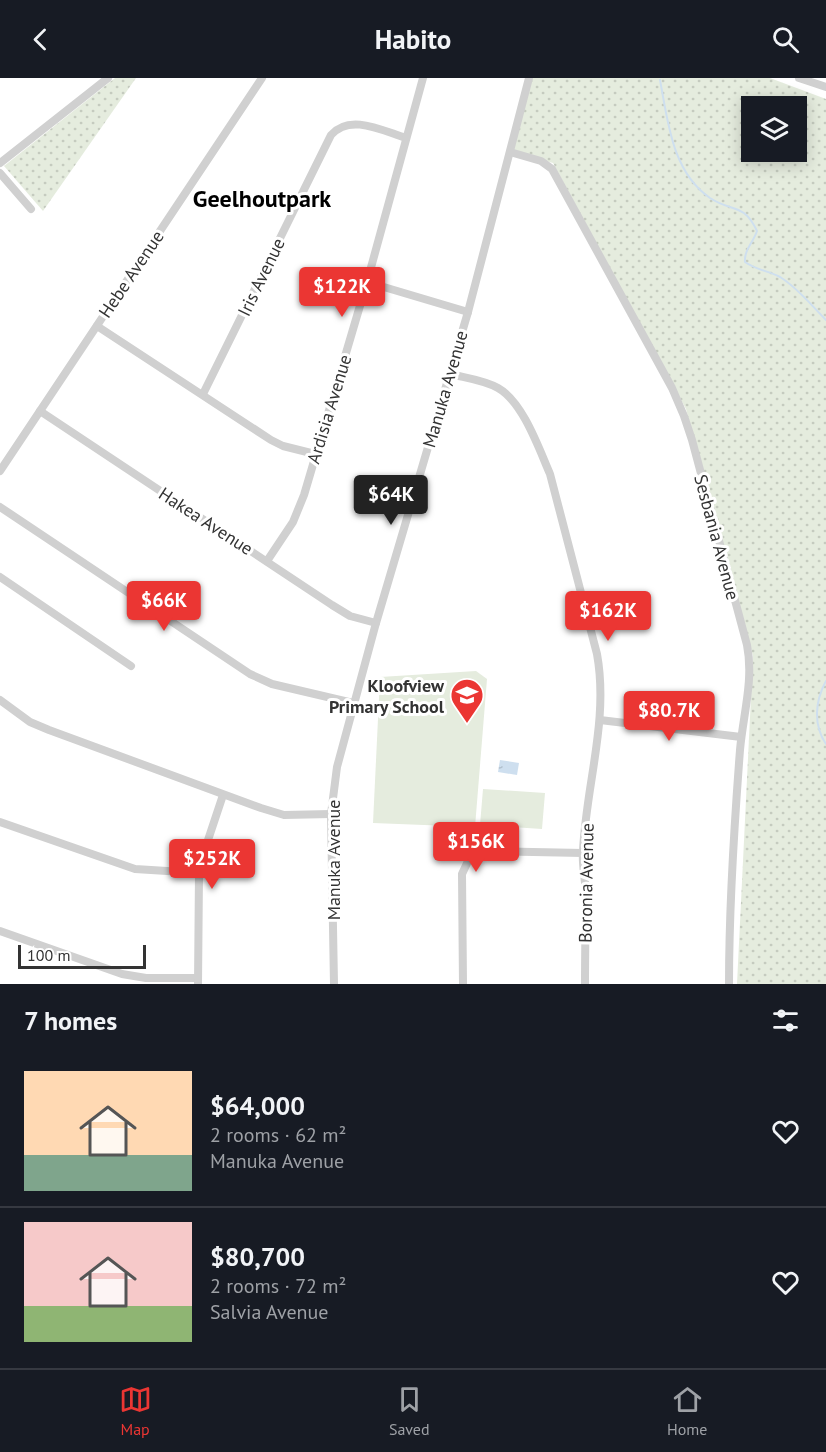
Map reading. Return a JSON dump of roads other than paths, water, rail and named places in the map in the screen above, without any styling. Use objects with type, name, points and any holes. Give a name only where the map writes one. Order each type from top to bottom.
[{"type":"street","points":[[0,163],[108,78]]},
{"type":"street","name":"Hebe Avenue","points":[[0,471],[262,78]]},
{"type":"street","name":"Ardisia Avenue","points":[[267,561],[299,509],[367,282],[423,78]]},
{"type":"street","name":"Manuka Avenue","points":[[334,984],[331,814],[337,767],[376,623],[468,312],[529,78]]},
{"type":"street","points":[[799,78],[826,87]]},
{"type":"street","name":"Iris Avenue","points":[[203,394],[331,135],[343,125],[352,123],[406,138]]},
{"type":"street","name":"Sesbania Avenue","points":[[510,152],[541,161],[552,170],[672,388],[684,416],[749,658],[750,674],[741,737],[732,852],[729,984]]},
{"type":"street","points":[[0,173],[31,209]]},
{"type":"street","points":[[367,282],[468,312]]},
{"type":"street","points":[[97,326],[271,440],[283,446],[315,454]]},
{"type":"street","name":"Boronia Avenue","points":[[450,374],[490,384],[509,394],[539,448],[550,474],[597,654],[601,675],[600,720],[588,796],[583,853],[585,984]]},
{"type":"street","name":"Hakea Avenue","points":[[40,411],[350,616],[376,623]]},
{"type":"street","points":[[0,507],[256,677],[272,684],[353,703]]},
{"type":"street","points":[[0,577],[131,666]]},
{"type":"street","points":[[0,700],[30,722],[224,795],[284,815],[331,814]]},
{"type":"street","points":[[600,720],[741,737]]},
{"type":"street","points":[[0,931],[122,974],[198,981],[199,873],[224,795]]},
{"type":"street","points":[[0,822],[135,869],[199,873]]},
{"type":"street","points":[[463,984],[462,874],[469,859],[483,851],[583,853]]},
{"type":"water","points":[[500,760],[519,763],[517,775],[498,772]]},
{"type":"waterway","points":[[660,80],[669,129],[687,174],[710,198],[737,209],[747,216],[757,231],[747,250],[745,262],[787,281],[826,320]]},
{"type":"waterway","points":[[826,681],[817,713],[819,729],[826,744]]},
{"type":"place","name":"Kloofview Primary School","points":[[467,724]]},
{"type":"district","name":"Geelhoutpark","points":[[262,198]]}]
